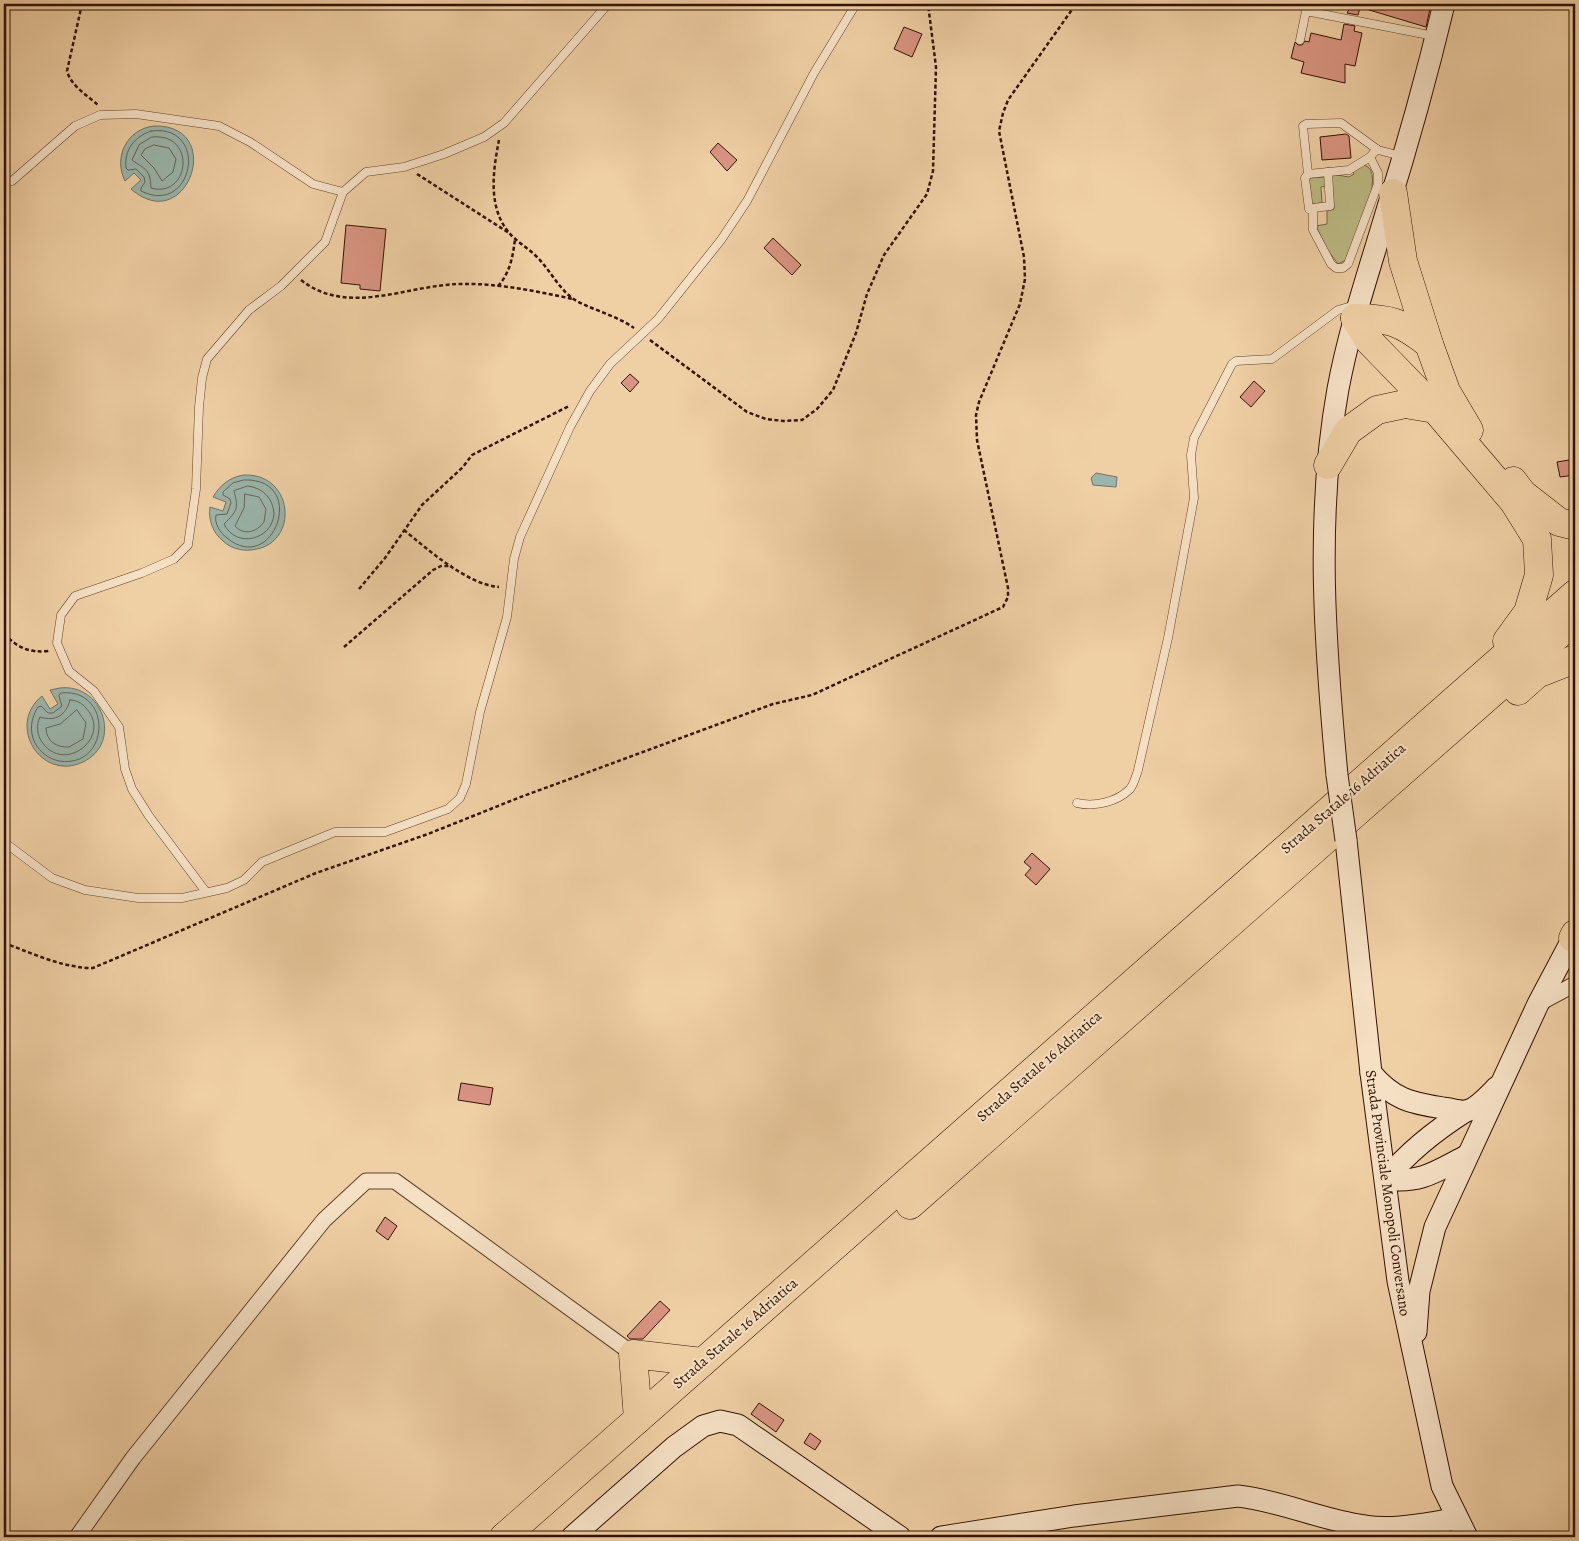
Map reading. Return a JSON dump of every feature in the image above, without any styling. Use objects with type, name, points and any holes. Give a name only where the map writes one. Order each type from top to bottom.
[{"type":"highway","points":[[1393,193],[1403,261],[1428,344],[1446,391],[1465,425],[1523,494],[1559,522],[1575,526]]},
{"type":"highway","points":[[1357,311],[1409,328],[1428,344]]},
{"type":"highway","points":[[1357,311],[1370,342],[1434,409],[1514,502],[1537,539],[1539,575],[1528,612],[1486,673]]},
{"type":"highway","points":[[1328,465],[1348,431],[1377,410],[1404,404],[1434,409]]},
{"type":"highway","name":"Strada Statale 16 Adriatica","points":[[504,1537],[1575,594]]},
{"type":"highway","name":"Strada Statale 16 Adriatica","points":[[532,1537],[1575,620]]},
{"type":"highway","points":[[1399,776],[1464,738],[1538,674],[1575,659]]},
{"type":"highway","points":[[638,1419],[633,1354],[702,1362]]},
{"type":"main road","name":"Strada Provinciale Monopoli Conversano","points":[[1444,4],[1393,193],[1357,311],[1338,388],[1328,465],[1324,553],[1325,639],[1337,774],[1371,1073],[1398,1282],[1442,1486],[1462,1528]]},
{"type":"main road","points":[[1414,1357],[1419,1291],[1435,1227],[1466,1156],[1538,1004],[1575,937]]},
{"type":"main road","points":[[1371,1073],[1383,1087],[1396,1096],[1419,1105],[1466,1111]]},
{"type":"main road","points":[[1386,1179],[1402,1160],[1446,1123],[1481,1102],[1502,1082]]},
{"type":"main road","points":[[1386,1179],[1404,1182],[1426,1177],[1466,1156]]},
{"type":"main road","points":[[572,1537],[674,1447],[703,1426],[720,1421],[738,1425],[900,1537]]},
{"type":"main road","points":[[941,1537],[1074,1516],[1238,1496],[1264,1499],[1338,1521],[1367,1527],[1462,1528]]},
{"type":"street","points":[[1538,1004],[1575,984]]},
{"type":"street","points":[[77,1537],[133,1458],[324,1220],[366,1181],[395,1181],[633,1354]]},
{"type":"lane","points":[[206,892],[149,816],[132,789],[125,769],[119,728],[94,691],[69,672],[57,643],[61,615],[75,596],[142,573],[174,559],[188,545],[196,489],[202,378],[208,359],[249,310],[294,275],[325,242],[343,192],[366,172],[401,167],[452,151],[484,137],[504,123],[608,4]]},
{"type":"lane","points":[[4,842],[52,878],[85,890],[138,898],[182,898],[227,888],[244,880],[262,862],[334,832],[385,832],[448,809],[460,798],[466,784],[480,712],[507,617],[514,559],[520,537],[570,427],[590,391],[610,364],[658,319],[721,240],[747,201],[814,73],[856,4]]},
{"type":"lane","points":[[1300,40],[1306,11],[1436,36]]},
{"type":"lane","points":[[4,182],[12,180],[75,126],[100,115],[136,114],[219,126],[250,142],[313,184],[343,192]]},
{"type":"lane","points":[[1328,172],[1330,206],[1309,209],[1306,178],[1308,174],[1302,126],[1306,124],[1341,123],[1377,149],[1403,157]]},
{"type":"lane","points":[[1308,174],[1349,170],[1370,157],[1377,149]]},
{"type":"lane","points":[[1313,208],[1313,230],[1334,267],[1344,268],[1348,264],[1378,184],[1378,173],[1370,157]]},
{"type":"lane","points":[[1077,803],[1088,806],[1114,800],[1131,788],[1138,770],[1168,638],[1194,498],[1191,455],[1194,438],[1232,364],[1236,361],[1272,359],[1338,310],[1357,311]]},
{"type":"path","points":[[82,4],[67,71],[76,86],[108,114]]},
{"type":"path","points":[[294,275],[310,288],[345,299],[388,295],[435,286],[459,284],[498,286],[573,299],[620,318],[747,412],[766,419],[802,420],[817,409],[833,390],[856,332],[867,294],[884,255],[927,194],[933,171],[936,84],[928,4]]},
{"type":"path","points":[[4,942],[64,964],[78,968],[93,968],[316,873],[428,834],[518,798],[773,704],[812,694],[1003,607],[1008,597],[1008,588],[977,440],[976,415],[979,402],[1020,304],[1025,279],[1024,257],[1000,131],[1008,100],[1076,4]]},
{"type":"path","points":[[504,123],[494,166],[492,189],[500,216],[510,234]]},
{"type":"path","points":[[401,167],[440,188],[510,234],[538,257],[557,285],[573,299]]},
{"type":"path","points":[[498,286],[504,279],[513,255],[515,238]]},
{"type":"path","points":[[359,589],[385,558],[422,505],[463,467],[472,455],[563,410],[590,391]]},
{"type":"path","points":[[404,530],[435,556],[476,580],[492,586],[510,587]]},
{"type":"path","points":[[344,647],[433,570],[441,566],[452,566]]},
{"type":"path","points":[[4,634],[16,646],[34,652],[59,647]]},
{"type":"shaded area","points":[[1364,165],[1371,170],[1373,180],[1371,194],[1361,225],[1346,260],[1338,264],[1327,249],[1316,226],[1327,224],[1327,211],[1334,209],[1331,176],[1349,177],[1354,174],[1353,171]]},
{"type":"shaded area","points":[[1326,177],[1327,186],[1321,187],[1322,203],[1311,204],[1309,178]]},
{"type":"water","points":[[154,126],[176,130],[189,142],[194,158],[191,175],[182,190],[168,200],[151,200],[131,189],[141,180],[134,173],[125,181],[122,172],[122,154],[130,138],[136,132]]},
{"type":"water","points":[[1096,473],[1117,477],[1116,487],[1093,485],[1091,478]]},
{"type":"water","points":[[244,475],[261,477],[274,485],[282,497],[285,510],[284,524],[278,536],[267,546],[251,550],[229,546],[219,538],[210,517],[210,507],[223,511],[226,502],[213,497],[219,489],[226,482]]},
{"type":"water","points":[[60,688],[75,689],[87,695],[97,704],[103,716],[105,729],[102,742],[95,753],[83,762],[68,766],[54,764],[42,758],[33,747],[28,735],[27,721],[32,708],[42,696],[50,709],[58,704],[50,690]]},
{"type":"building","points":[[1352,4],[1361,4],[1358,15],[1347,13]]},
{"type":"building","points":[[1366,4],[1431,4],[1426,27],[1366,9]]},
{"type":"building","points":[[1344,24],[1355,26],[1354,31],[1362,33],[1355,66],[1345,64],[1345,83],[1301,73],[1304,62],[1291,58],[1295,42],[1298,45],[1302,45],[1305,41],[1309,42],[1311,33],[1341,40]]},
{"type":"building","points":[[904,27],[922,34],[912,57],[894,49]]},
{"type":"building","points":[[1346,134],[1349,136],[1351,158],[1322,160],[1320,137]]},
{"type":"building","points":[[718,143],[737,160],[727,171],[710,152]]},
{"type":"building","points":[[346,225],[386,229],[380,291],[360,289],[360,285],[341,283]]},
{"type":"building","points":[[773,238],[801,265],[792,275],[764,248]]},
{"type":"building","points":[[630,374],[639,382],[630,392],[621,383]]},
{"type":"building","points":[[1254,381],[1265,391],[1251,407],[1240,397]]},
{"type":"building","points":[[1575,459],[1575,475],[1560,477],[1557,462]]},
{"type":"building","points":[[1032,853],[1050,869],[1036,885],[1025,875],[1031,868],[1024,862]]},
{"type":"building","points":[[461,1083],[493,1088],[490,1105],[458,1100]]},
{"type":"building","points":[[385,1217],[397,1226],[388,1240],[376,1231]]},
{"type":"building","points":[[660,1301],[670,1310],[643,1339],[630,1339],[627,1336]]},
{"type":"building","points":[[759,1403],[784,1420],[776,1432],[751,1414]]},
{"type":"building","points":[[810,1433],[821,1441],[815,1450],[804,1443]]}]
